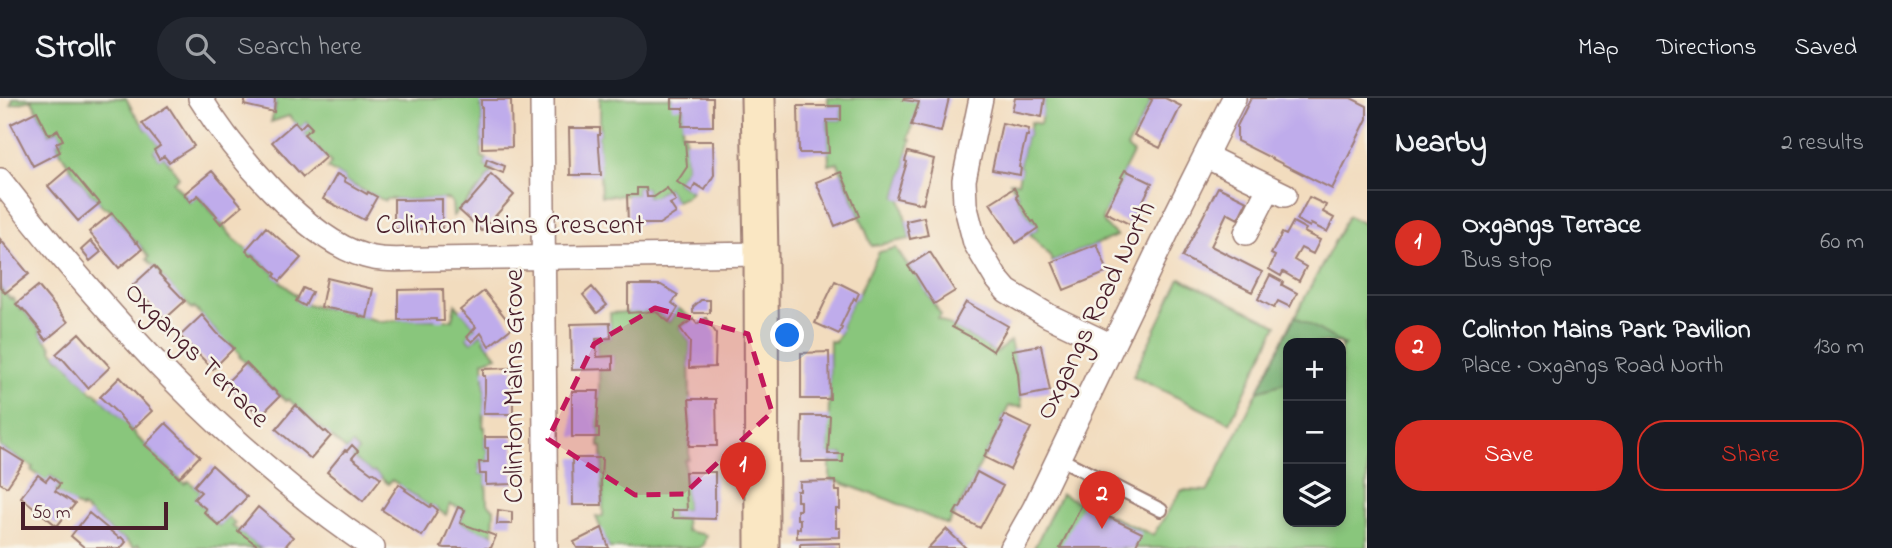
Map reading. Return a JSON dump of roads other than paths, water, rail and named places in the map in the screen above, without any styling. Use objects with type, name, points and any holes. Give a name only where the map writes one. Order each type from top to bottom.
[{"type":"street","name":"Colinton Mains Crescent","points":[[200,98],[222,130],[267,184],[303,220],[342,248],[367,257],[381,259],[761,254]]},
{"type":"street","name":"Colinton Mains Grove","points":[[542,98],[546,548]]},
{"type":"street","points":[[758,98],[762,548]]},
{"type":"street","points":[[981,98],[964,180],[965,204],[975,243],[1007,291],[1049,316],[1112,346]]},
{"type":"street","name":"Oxgangs Road North","points":[[1012,548],[1034,509],[1234,98]]},
{"type":"street","points":[[1205,156],[1277,191],[1246,233]]},
{"type":"street","name":"Oxgangs Terrace","points":[[0,180],[83,283],[149,356],[230,435],[304,499],[373,548]]},
{"type":"lane","points":[[1059,458],[1161,510]]},
{"type":"place","name":"Oxgangs Terrace","points":[[743,500]]},
{"type":"place","name":"Colinton Mains Park Pavilion","points":[[1102,529]]}]
